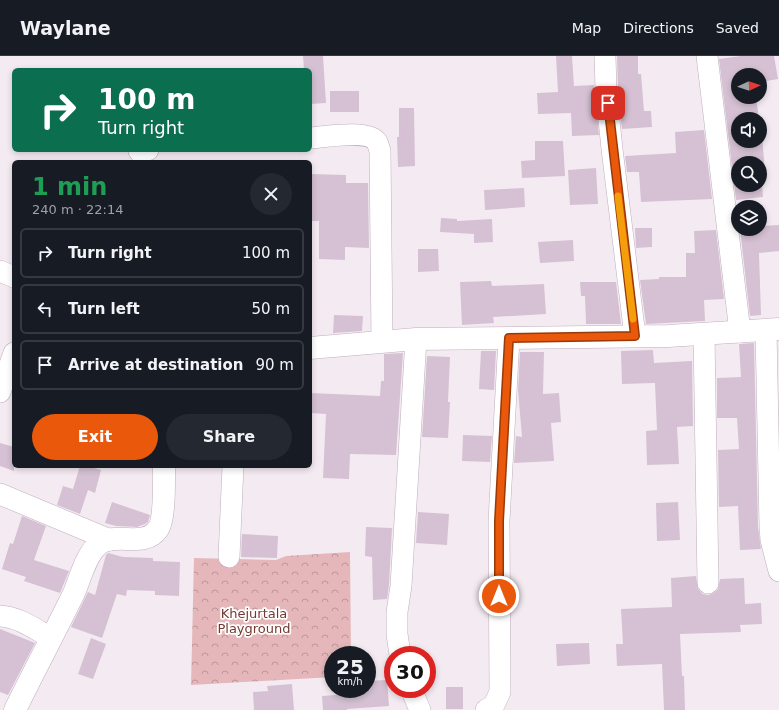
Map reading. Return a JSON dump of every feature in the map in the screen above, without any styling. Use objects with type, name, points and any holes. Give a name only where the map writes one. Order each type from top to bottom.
[{"type":"street","points":[[605,56],[606,90],[635,336]]},
{"type":"street","points":[[706,56],[740,332]]},
{"type":"street","points":[[312,138],[359,134],[371,137],[377,142],[380,151],[382,342]]},
{"type":"street","points":[[0,271],[12,276]]},
{"type":"street","points":[[312,348],[416,339],[635,336],[773,330],[774,432],[770,527],[771,540],[779,571]]},
{"type":"street","points":[[704,334],[708,584]]},
{"type":"street","points":[[486,710],[494,706],[500,692],[499,521],[509,338]]},
{"type":"street","points":[[399,646],[397,612],[401,586],[416,339]]},
{"type":"street","points":[[0,392],[12,359]]},
{"type":"street","points":[[18,709],[74,593],[91,552],[99,544],[110,540],[119,538],[143,539],[151,536],[159,528],[162,519],[164,468]]},
{"type":"street","points":[[228,557],[233,468]]},
{"type":"street","points":[[0,494],[110,540]]},
{"type":"street","points":[[0,616],[9,616],[51,638]]},
{"type":"street","points":[[414,698],[420,710]]},
{"type":"green space","name":"Khejurtala Playground","points":[[350,552],[351,646],[324,646],[324,678],[191,685],[194,558],[276,560],[286,556]]},
{"type":"building","points":[[303,56],[323,56],[326,103],[312,104],[312,68],[304,68]]},
{"type":"building","points":[[556,56],[572,56],[574,86],[594,85],[599,135],[572,136],[571,113],[538,114],[537,93],[558,92]]},
{"type":"building","points":[[617,56],[638,56],[638,74],[641,74],[644,111],[651,111],[652,127],[622,129],[618,89]]},
{"type":"building","points":[[741,56],[774,56],[778,79],[767,81],[767,68],[731,68],[731,104],[757,104],[758,112],[731,112],[731,148],[763,148],[764,156],[731,156],[731,159],[719,59]]},
{"type":"building","points":[[330,91],[359,91],[359,112],[330,112]]},
{"type":"building","points":[[399,108],[414,108],[415,166],[398,167],[397,137],[399,137]]},
{"type":"building","points":[[704,130],[712,199],[641,202],[639,172],[627,172],[625,156],[676,153],[675,132]]},
{"type":"building","points":[[535,141],[563,141],[565,176],[522,178],[521,161],[535,160]]},
{"type":"building","points":[[596,168],[598,204],[570,205],[568,170]]},
{"type":"building","points":[[312,174],[346,175],[346,183],[368,183],[369,248],[345,247],[345,260],[319,259],[319,221],[312,221]]},
{"type":"building","points":[[524,188],[525,207],[485,210],[484,190]]},
{"type":"building","points":[[735,192],[763,192],[763,197],[736,200]]},
{"type":"building","points":[[441,218],[457,219],[457,221],[492,219],[493,242],[474,243],[474,234],[440,232]]},
{"type":"building","points":[[779,225],[779,251],[759,253],[761,315],[750,316],[741,236],[767,236],[767,226]]},
{"type":"building","points":[[635,228],[652,228],[652,247],[636,248]]},
{"type":"building","points":[[716,230],[724,299],[704,300],[705,321],[646,324],[640,280],[659,279],[659,277],[686,277],[686,253],[695,253],[694,231]]},
{"type":"building","points":[[573,240],[574,261],[540,263],[538,242]]},
{"type":"building","points":[[418,249],[438,249],[439,271],[418,272]]},
{"type":"building","points":[[491,281],[492,286],[544,284],[546,314],[493,317],[494,323],[462,325],[460,282]]},
{"type":"building","points":[[580,282],[616,282],[621,324],[586,324],[585,296],[581,296]]},
{"type":"building","points":[[334,315],[363,316],[362,331],[333,333]]},
{"type":"building","points":[[754,343],[758,527],[761,549],[740,550],[738,506],[719,507],[718,450],[739,449],[737,418],[717,418],[717,378],[741,377],[739,344]]},
{"type":"building","points":[[653,350],[654,363],[692,361],[693,426],[677,427],[679,464],[647,465],[646,431],[657,430],[655,383],[622,384],[621,351]]},
{"type":"building","points":[[481,351],[496,351],[494,390],[479,389]]},
{"type":"building","points":[[520,352],[544,352],[543,394],[559,393],[561,422],[551,423],[554,461],[514,463],[516,436],[522,437],[518,390]]},
{"type":"building","points":[[403,353],[396,455],[350,454],[349,479],[323,478],[326,414],[312,413],[312,393],[380,396],[381,381],[384,381],[384,354]]},
{"type":"building","points":[[427,356],[450,357],[448,438],[422,437]]},
{"type":"building","points":[[463,435],[492,436],[490,462],[462,461]]},
{"type":"building","points":[[0,443],[12,446],[12,468],[14,468],[14,471],[0,466]]},
{"type":"building","points":[[79,468],[94,468],[101,470],[95,493],[88,490],[80,514],[57,505],[63,486],[73,489]]},
{"type":"building","points":[[112,502],[150,515],[148,522],[137,527],[116,526],[105,523]]},
{"type":"building","points":[[678,502],[680,540],[657,541],[656,503]]},
{"type":"building","points":[[418,512],[449,514],[447,545],[416,543]]},
{"type":"building","points":[[22,516],[46,526],[34,560],[69,571],[60,593],[24,581],[26,577],[2,569],[10,543],[13,544]]},
{"type":"building","points":[[366,527],[392,528],[387,599],[373,600],[372,557],[365,556]]},
{"type":"building","points":[[242,534],[278,536],[277,558],[241,557]]},
{"type":"building","points":[[108,553],[123,557],[153,558],[153,561],[180,562],[179,596],[155,595],[155,591],[127,590],[126,596],[117,594],[102,638],[71,627],[88,592],[95,595],[106,555]]},
{"type":"building","points":[[696,576],[698,589],[703,594],[708,595],[714,593],[718,589],[720,579],[744,578],[745,604],[761,603],[762,624],[740,625],[741,632],[680,634],[682,676],[684,676],[685,710],[664,710],[662,664],[617,666],[616,644],[623,644],[621,609],[672,607],[671,578]]},
{"type":"building","points":[[0,629],[35,643],[8,695],[0,692]]},
{"type":"building","points":[[91,638],[106,644],[93,679],[78,674]]},
{"type":"building","points":[[589,643],[590,664],[557,666],[556,644]]},
{"type":"building","points":[[384,680],[384,698],[388,698],[389,706],[347,710],[323,710],[322,696],[324,696],[324,698],[376,698],[376,681]]},
{"type":"building","points":[[292,684],[294,710],[254,710],[253,692],[268,691],[267,686]]},
{"type":"building","points":[[446,687],[463,687],[463,709],[446,709]]},
{"type":"slow traffic","points":[[618,196],[633,319]]},
{"type":"route","points":[[499,596],[499,521],[509,338],[635,336],[612,149],[608,103]]}]
